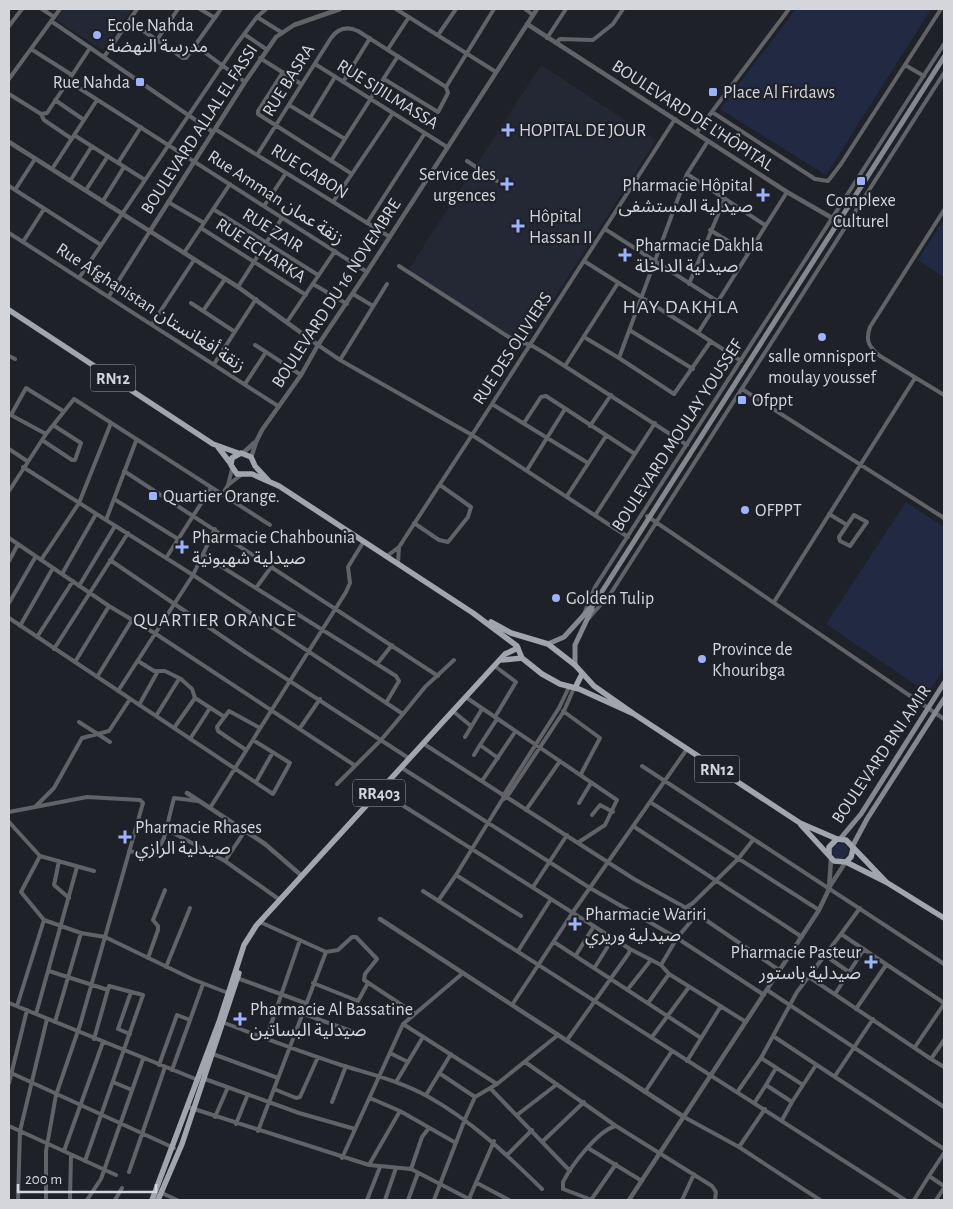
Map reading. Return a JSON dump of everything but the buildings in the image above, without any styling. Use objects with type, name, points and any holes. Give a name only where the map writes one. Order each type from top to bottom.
[{"type":"main road","name":"BOULEVARD MOULAY YOUSSEF","points":[[548,644],[564,637],[586,618],[944,57]]},
{"type":"main road","name":"RN12","points":[[9,310],[217,446],[240,453],[252,460],[268,480]]},
{"type":"main road","name":"RN12","points":[[217,446],[231,467],[244,474],[268,480],[364,540],[473,612],[511,634],[548,644],[575,665],[582,674],[634,714],[800,824],[846,840],[886,882]]},
{"type":"main road","points":[[231,467],[232,458],[240,453]]},
{"type":"main road","points":[[244,474],[252,468],[252,460]]},
{"type":"main road","name":"RN12","points":[[473,612],[517,647],[522,658],[542,674],[634,714]]},
{"type":"main road","points":[[575,665],[575,645],[586,618]]},
{"type":"main road","points":[[517,647],[526,637]]},
{"type":"main road","name":"RR403","points":[[152,1200],[190,1108],[205,1078],[228,993],[244,945],[258,924],[508,652],[517,647]]},
{"type":"main road","points":[[502,660],[522,658]]},
{"type":"main road","points":[[573,688],[582,674]]},
{"type":"main road","name":"BOULEVARD BNI AMIR","points":[[839,839],[861,814],[944,683]]},
{"type":"main road","name":"BOULEVARD BNI AMIR","points":[[852,848],[866,819],[944,699]]},
{"type":"main road","name":"RN12","points":[[800,824],[837,863],[845,863],[886,882],[944,918]]},
{"type":"main road","points":[[830,857],[829,847],[839,839]]},
{"type":"main road","points":[[845,863],[851,857],[852,848]]},
{"type":"main road","name":"RR403","points":[[158,1200],[198,1080],[258,924]]},
{"type":"street","points":[[9,26],[22,9]]},
{"type":"street","name":"RUE GABON","points":[[42,9],[90,48],[189,115],[390,237]]},
{"type":"street","points":[[9,79],[60,9]]},
{"type":"street","points":[[104,57],[138,9]]},
{"type":"street","points":[[157,40],[178,9]]},
{"type":"street","points":[[200,9],[215,18]]},
{"type":"street","points":[[129,21],[183,58],[189,57],[221,9]]},
{"type":"street","points":[[79,278],[221,66],[257,17],[266,9]]},
{"type":"street","name":"BOULEVARD ALLAL EL FASSI","points":[[109,296],[266,49],[281,32],[340,9]]},
{"type":"street","points":[[396,9],[496,72]]},
{"type":"street","points":[[438,35],[456,9]]},
{"type":"street","points":[[384,78],[438,112],[448,96],[446,87],[494,9]]},
{"type":"street","points":[[525,9],[533,15]]},
{"type":"street","name":"BOULEVARD DU 16 NOVEMBRE","points":[[252,460],[256,442],[278,406],[301,375],[318,345],[537,9]]},
{"type":"street","points":[[547,38],[566,9]]},
{"type":"street","points":[[556,43],[560,39],[593,40],[613,24],[622,9]]},
{"type":"street","points":[[696,133],[789,9]]},
{"type":"street","points":[[712,112],[815,179],[825,182],[834,175],[941,9]]},
{"type":"street","points":[[9,17],[13,20]]},
{"type":"street","points":[[257,17],[281,32]]},
{"type":"street","points":[[388,49],[409,17]]},
{"type":"street","name":"BOULEVARD DE L'HÔPITAL","points":[[528,24],[787,192],[845,225]]},
{"type":"street","name":"RUE BASRA","points":[[257,155],[335,33],[349,28],[370,38]]},
{"type":"street","points":[[244,34],[266,49]]},
{"type":"street","points":[[343,82],[370,38],[446,87]]},
{"type":"street","name":"BOULEVARD MOULAY YOUSSEF","points":[[586,618],[595,587],[944,44]]},
{"type":"street","points":[[196,46],[245,82]]},
{"type":"street","points":[[41,114],[47,113],[90,48]]},
{"type":"street","points":[[31,49],[72,75]]},
{"type":"street","points":[[331,161],[398,56]]},
{"type":"street","points":[[260,58],[302,84]]},
{"type":"street","name":"RUE SIJILMASSA","points":[[315,64],[447,147]]},
{"type":"street","points":[[905,65],[924,76]]},
{"type":"street","points":[[283,72],[258,111],[261,117],[352,174]]},
{"type":"street","name":"BOULEVARD MOULAY YOUSSEF","points":[[586,618],[611,593],[944,73]]},
{"type":"street","points":[[310,118],[335,77]]},
{"type":"street","name":"Rue Amman زنقة عمان","points":[[68,81],[367,272]]},
{"type":"street","points":[[9,94],[41,114],[44,120],[92,146],[145,180]]},
{"type":"street","points":[[55,100],[84,120]]},
{"type":"street","points":[[52,170],[98,100]]},
{"type":"street","points":[[289,105],[345,139]]},
{"type":"street","points":[[333,202],[393,113]]},
{"type":"street","name":"RUE DES OLIVIERS","points":[[399,547],[675,119]]},
{"type":"street","points":[[118,162],[141,128]]},
{"type":"street","points":[[367,223],[425,134]]},
{"type":"street","points":[[619,358],[631,331],[654,261],[687,174],[708,141]]},
{"type":"street","points":[[9,142],[238,286],[340,360],[472,435],[596,514],[628,537]]},
{"type":"street","points":[[70,181],[92,146]]},
{"type":"street","points":[[86,190],[108,156]]},
{"type":"street","points":[[15,190],[35,159]]},
{"type":"street","points":[[467,161],[497,181]]},
{"type":"street","points":[[103,200],[124,167]]},
{"type":"street","points":[[264,206],[286,173]]},
{"type":"street","points":[[687,174],[765,225]]},
{"type":"street","points":[[184,253],[230,184]]},
{"type":"street","points":[[9,186],[101,245]]},
{"type":"street","points":[[698,333],[787,192]]},
{"type":"street","points":[[689,284],[725,198]]},
{"type":"street","points":[[168,202],[204,223]]},
{"type":"street","points":[[23,242],[44,209]]},
{"type":"street","name":"RUE ZAIR","points":[[213,209],[318,275]]},
{"type":"street","points":[[944,210],[868,334],[868,344],[871,349],[944,395]]},
{"type":"street","points":[[238,286],[282,218]]},
{"type":"street","name":"RUE ECHARKA","points":[[201,228],[306,295]]},
{"type":"street","points":[[605,229],[717,301]]},
{"type":"street","points":[[710,230],[748,253]]},
{"type":"street","name":"Rue Afghanistan زنقة أفغانستان","points":[[9,232],[278,406]]},
{"type":"street","points":[[287,322],[335,251]]},
{"type":"street","points":[[152,324],[194,260]]},
{"type":"street","points":[[584,261],[741,361]]},
{"type":"street","points":[[399,266],[515,341],[531,345],[566,366],[687,445]]},
{"type":"street","points":[[203,311],[225,279]]},
{"type":"street","points":[[566,366],[618,283]]},
{"type":"street","points":[[313,284],[346,304]]},
{"type":"street","points":[[340,360],[387,284]]},
{"type":"street","points":[[353,294],[373,306]]},
{"type":"street","points":[[214,364],[256,299]]},
{"type":"street","points":[[191,303],[235,332]]},
{"type":"street","points":[[631,331],[692,369]]},
{"type":"street","points":[[584,337],[672,394],[678,391],[711,341]]},
{"type":"street","points":[[255,345],[301,375]]},
{"type":"street","points":[[246,384],[266,352]]},
{"type":"street","points":[[9,356],[15,360]]},
{"type":"street","points":[[774,602],[916,378]]},
{"type":"street","points":[[46,434],[10,414],[26,388],[63,411]]},
{"type":"street","points":[[742,389],[944,518]]},
{"type":"street","points":[[590,426],[611,395]]},
{"type":"street","points":[[524,423],[543,396],[549,398],[635,454]]},
{"type":"street","points":[[9,490],[27,461],[72,399],[270,525]]},
{"type":"street","points":[[492,404],[588,464]]},
{"type":"street","points":[[527,470],[565,409]]},
{"type":"street","points":[[41,560],[79,503],[111,423]]},
{"type":"street","points":[[596,514],[654,423]]},
{"type":"street","points":[[42,440],[72,460],[76,460],[81,443],[53,425]]},
{"type":"street","points":[[567,496],[606,436]]},
{"type":"street","points":[[106,520],[136,441]]},
{"type":"street","name":"BOULEVARD DU 16 NOVEMBRE","points":[[240,453],[256,442]]},
{"type":"street","points":[[9,449],[27,461]]},
{"type":"street","points":[[23,467],[194,575],[403,714]]},
{"type":"street","points":[[222,495],[228,485],[231,467]]},
{"type":"street","points":[[124,471],[438,676]]},
{"type":"street","points":[[228,485],[244,474]]},
{"type":"street","points":[[414,523],[439,540],[448,542],[468,517],[470,507],[440,485]]},
{"type":"street","points":[[166,558],[211,488]]},
{"type":"street","points":[[114,499],[178,539]]},
{"type":"street","points":[[643,513],[944,719]]},
{"type":"street","points":[[62,574],[96,514]]},
{"type":"street","points":[[829,514],[847,525]]},
{"type":"street","points":[[854,514],[867,522],[850,546],[839,539],[847,525],[854,514]]},
{"type":"street","points":[[80,586],[115,526]]},
{"type":"street","points":[[118,691],[194,575],[215,530]]},
{"type":"street","points":[[54,649],[128,533]]},
{"type":"street","points":[[9,538],[109,606],[272,709],[354,765]]},
{"type":"street","points":[[210,808],[272,709],[310,653],[350,586],[348,567],[364,540]]},
{"type":"street","points":[[9,561],[18,544]]},
{"type":"street","points":[[622,546],[629,550]]},
{"type":"street","points":[[387,556],[399,547]]},
{"type":"street","points":[[398,563],[399,547]]},
{"type":"street","points":[[204,555],[377,664],[399,681],[398,686],[386,703]]},
{"type":"street","points":[[9,603],[36,556]]},
{"type":"street","points":[[110,560],[245,652],[292,680],[410,759]]},
{"type":"street","points":[[256,588],[272,566]]},
{"type":"street","points":[[20,626],[53,568]]},
{"type":"street","points":[[37,637],[73,581]]},
{"type":"street","points":[[604,588],[611,593]]},
{"type":"street","points":[[75,662],[109,606]]},
{"type":"street","points":[[9,618],[273,794],[289,767],[289,760],[253,740]]},
{"type":"street","points":[[97,677],[132,620]]},
{"type":"street","points":[[377,664],[392,645]]},
{"type":"street","points":[[337,784],[381,740],[454,660]]},
{"type":"street","points":[[138,661],[158,671],[165,671],[179,679],[192,689],[195,698],[223,716]]},
{"type":"street","points":[[474,755],[516,682],[496,666]]},
{"type":"street","points":[[139,705],[158,671]]},
{"type":"street","points":[[156,716],[179,679]]},
{"type":"street","points":[[438,901],[573,688]]},
{"type":"street","points":[[537,746],[564,711],[573,688]]},
{"type":"street","points":[[174,728],[195,698]]},
{"type":"street","points":[[467,698],[617,800],[613,812],[605,825],[579,842]]},
{"type":"street","points":[[34,807],[54,788],[82,738],[106,734],[114,726],[130,699]]},
{"type":"street","points":[[300,728],[320,699]]},
{"type":"street","points":[[190,739],[210,708]]},
{"type":"street","points":[[559,708],[600,740],[580,774]]},
{"type":"street","points":[[465,737],[482,709]]},
{"type":"street","points":[[246,750],[217,730],[223,716],[229,711],[260,728]]},
{"type":"street","points":[[454,712],[471,726]]},
{"type":"street","points":[[79,722],[110,742]]},
{"type":"street","points":[[482,781],[515,732]]},
{"type":"street","points":[[424,744],[608,862],[683,908],[697,914],[779,970]]},
{"type":"street","points":[[480,745],[498,758]]},
{"type":"street","points":[[512,1004],[573,912],[687,749]]},
{"type":"street","points":[[256,782],[273,752]]},
{"type":"street","points":[[526,810],[560,761]]},
{"type":"street","points":[[642,766],[944,964]]},
{"type":"street","points":[[402,768],[487,824],[590,888],[677,938],[790,1007],[944,1106]]},
{"type":"street","points":[[579,803],[591,783]]},
{"type":"street","points":[[380,791],[630,949],[660,965],[669,974],[746,1022]]},
{"type":"street","points":[[187,793],[284,858],[302,876]]},
{"type":"street","points":[[9,812],[87,798],[142,800],[142,809],[92,983],[56,1095],[48,1144],[46,1200]]},
{"type":"street","points":[[129,851],[149,855],[156,854],[166,829],[174,798],[198,801]]},
{"type":"street","points":[[650,802],[819,910]]},
{"type":"street","points":[[592,815],[600,804],[613,812]]},
{"type":"street","points":[[9,822],[40,856],[94,871]]},
{"type":"street","points":[[633,826],[802,937]]},
{"type":"street","points":[[166,829],[224,861],[280,900]]},
{"type":"street","points":[[224,861],[245,831]]},
{"type":"street","points":[[533,887],[567,835]]},
{"type":"street","points":[[683,908],[689,908],[738,859],[753,840]]},
{"type":"street","points":[[40,856],[21,892],[44,920],[81,933],[105,937],[202,984],[228,993]]},
{"type":"street","points":[[828,889],[830,857]]},
{"type":"street","points":[[59,861],[54,885],[69,898]]},
{"type":"street","points":[[629,1200],[802,937],[819,910],[828,889],[845,863]]},
{"type":"street","points":[[36,1014],[62,927],[77,866]]},
{"type":"street","points":[[456,875],[521,916]]},
{"type":"street","points":[[148,958],[158,930],[158,926],[153,920],[165,890]]},
{"type":"street","points":[[423,891],[652,1036],[687,1061],[738,1091],[905,1200]]},
{"type":"street","points":[[518,951],[551,899]]},
{"type":"street","points":[[166,967],[190,908]]},
{"type":"street","points":[[738,1091],[761,1058],[809,977],[860,908]]},
{"type":"street","points":[[660,965],[677,938],[697,914]]},
{"type":"street","points":[[380,919],[684,1117],[739,1147],[820,1200]]},
{"type":"street","points":[[17,1006],[44,920]]},
{"type":"street","points":[[258,924],[326,952],[338,950],[348,939],[356,937],[377,959],[364,977],[368,983],[414,1013]]},
{"type":"street","points":[[576,955],[594,926]]},
{"type":"street","points":[[56,1022],[81,933]]},
{"type":"street","points":[[841,934],[944,1004],[915,1046]]},
{"type":"street","points":[[595,967],[613,938]]},
{"type":"street","points":[[266,1039],[300,940]]},
{"type":"street","points":[[554,942],[612,978],[701,1038]]},
{"type":"street","points":[[567,1040],[612,978],[630,949]]},
{"type":"street","points":[[835,994],[864,949]]},
{"type":"street","points":[[258,1131],[326,952]]},
{"type":"street","points":[[826,956],[849,972]]},
{"type":"street","points":[[628,989],[651,960]]},
{"type":"street","points":[[856,1009],[886,964]]},
{"type":"street","points":[[49,971],[92,983],[108,990]]},
{"type":"street","points":[[342,1158],[403,1024],[463,973]]},
{"type":"street","points":[[648,1003],[669,974]]},
{"type":"street","points":[[809,977],[944,1067]]},
{"type":"street","points":[[237,978],[306,1003]]},
{"type":"street","points":[[313,983],[358,1001],[368,983]]},
{"type":"street","points":[[172,1070],[202,984]]},
{"type":"street","points":[[85,1161],[143,995],[109,986],[94,1039]]},
{"type":"street","points":[[652,1036],[690,987]]},
{"type":"street","points":[[130,1034],[118,1029],[131,992]]},
{"type":"street","points":[[9,1003],[198,1080]]},
{"type":"street","points":[[687,1061],[721,1006]]},
{"type":"street","points":[[9,1083],[27,1010]]},
{"type":"street","points":[[302,1013],[351,1031]]},
{"type":"street","points":[[159,1065],[177,1014],[190,1020]]},
{"type":"street","points":[[18,1200],[20,1131],[48,1019]]},
{"type":"street","points":[[834,1076],[873,1019]]},
{"type":"street","points":[[221,1022],[318,1057],[396,1082],[426,1095],[494,1141],[542,1189]]},
{"type":"street","points":[[403,1024],[497,1084]]},
{"type":"street","points":[[434,1200],[464,1119],[476,1097],[497,1084],[558,1035]]},
{"type":"street","points":[[396,1082],[423,1036]]},
{"type":"street","points":[[773,1036],[944,1149]]},
{"type":"street","points":[[931,1059],[944,1040]]},
{"type":"street","points":[[64,1151],[103,1042]]},
{"type":"street","points":[[645,1092],[672,1051]]},
{"type":"street","points":[[390,1053],[408,1062]]},
{"type":"street","points":[[213,1054],[278,1078]]},
{"type":"street","points":[[426,1095],[450,1054]]},
{"type":"street","points":[[274,1089],[294,1097],[300,1097],[318,1057]]},
{"type":"street","points":[[761,1058],[803,1085]]},
{"type":"street","points":[[87,1200],[105,1170],[143,1059]]},
{"type":"street","points":[[524,1062],[616,1126],[660,1152],[714,1188],[716,1192],[715,1200]]},
{"type":"street","points":[[782,1120],[816,1065]]},
{"type":"street","points":[[332,1102],[346,1066]]},
{"type":"street","points":[[128,1172],[165,1067]]},
{"type":"street","points":[[755,1102],[776,1068]]},
{"type":"street","points":[[10,1073],[174,1148]]},
{"type":"street","points":[[439,1073],[476,1097]]},
{"type":"street","points":[[205,1078],[299,1113],[354,1129]]},
{"type":"street","points":[[113,1082],[132,1090]]},
{"type":"street","points":[[516,1115],[556,1085]]},
{"type":"street","points":[[766,1085],[792,1102]]},
{"type":"street","points":[[215,1117],[228,1086]]},
{"type":"street","points":[[490,1088],[570,1171]]},
{"type":"street","points":[[236,1124],[248,1094]]},
{"type":"street","points":[[370,1098],[400,1111],[456,1143]]},
{"type":"street","points":[[542,1142],[584,1102]]},
{"type":"street","points":[[190,1108],[342,1158],[380,1167],[411,1169],[470,1200],[494,1141]]},
{"type":"street","points":[[739,1147],[766,1109]]},
{"type":"street","points":[[369,1165],[400,1111]]},
{"type":"street","points":[[9,1126],[116,1175]]},
{"type":"street","points":[[616,1126],[610,1128],[588,1148],[563,1182],[564,1189],[591,1200],[616,1164]]},
{"type":"street","points":[[411,1169],[422,1137],[429,1128]]},
{"type":"street","points":[[507,1155],[532,1130]]},
{"type":"street","points":[[588,1148],[642,1181]]},
{"type":"street","points":[[914,1200],[944,1153]]},
{"type":"street","points":[[70,1200],[71,1154]]},
{"type":"street","points":[[367,1200],[380,1167]]},
{"type":"street","points":[[385,1200],[396,1168]]},
{"type":"street","points":[[408,1200],[418,1173]]},
{"type":"street","points":[[682,1200],[694,1174]]},
{"type":"street","points":[[929,1176],[944,1187],[936,1200]]},
{"type":"street","points":[[477,1183],[509,1200]]},
{"type":"street","points":[[115,1200],[122,1188]]},
{"type":"street","points":[[162,1192],[177,1200]]},
{"type":"shaded area","name":"Ecole Nahda مدرسة النهضة","points":[[64,9],[132,9],[103,50],[56,20]]},
{"type":"shaded area","points":[[796,9],[931,9],[826,175],[720,109]]},
{"type":"shaded area","name":"Hôpital Hassan II","points":[[541,65],[656,140],[531,334],[521,329],[512,342],[407,272]]},
{"type":"shaded area","points":[[944,219],[944,277],[918,260]]},
{"type":"shaded area","points":[[906,502],[944,527],[944,668],[928,693],[826,624]]},
{"type":"shaded area","points":[[840,843],[846,845],[848,851],[846,857],[840,859],[834,857],[832,851],[834,845]]},
{"type":"place","name":"Ecole Nahda مدرسة النهضة","points":[[97,35]]},
{"type":"place","name":"Rue Nahda","points":[[140,82]]},
{"type":"place","name":"Place Al Firdaws","points":[[713,92]]},
{"type":"place","name":"HOPITAL DE JOUR","points":[[508,130]]},
{"type":"place","name":"Complexe Culturel","points":[[861,181]]},
{"type":"place","name":"Service des urgences","points":[[507,184]]},
{"type":"place","name":"Pharmacie Hôpital صيدلية المستشفى","points":[[763,195]]},
{"type":"place","name":"Hôpital Hassan II","points":[[518,226]]},
{"type":"place","name":"Pharmacie Dakhla صيدلية الداخلة","points":[[625,255]]},
{"type":"place","name":"salle omnisport moulay youssef","points":[[822,337]]},
{"type":"place","name":"Ofppt","points":[[742,400]]},
{"type":"place","name":"Quartier Orange.","points":[[153,496]]},
{"type":"place","name":"OFPPT","points":[[745,510]]},
{"type":"place","name":"Pharmacie Chahbounia صيدلية شهبونية","points":[[182,547]]},
{"type":"place","name":"Golden Tulip","points":[[556,598]]},
{"type":"place","name":"Province de Khouribga","points":[[702,659]]},
{"type":"place","name":"Pharmacie Rhases صيدلية الرازي","points":[[125,837]]},
{"type":"place","name":"Pharmacie Wariri صيدلية وريري","points":[[575,924]]},
{"type":"place","name":"Pharmacie Pasteur صيدلية باستور","points":[[871,962]]},
{"type":"place","name":"Pharmacie Al Bassatine صيدلية البساتين","points":[[240,1019]]},
{"type":"district","name":"HAY DAKHLA","points":[[681,306]]},
{"type":"district","name":"QUARTIER ORANGE","points":[[215,619]]}]
